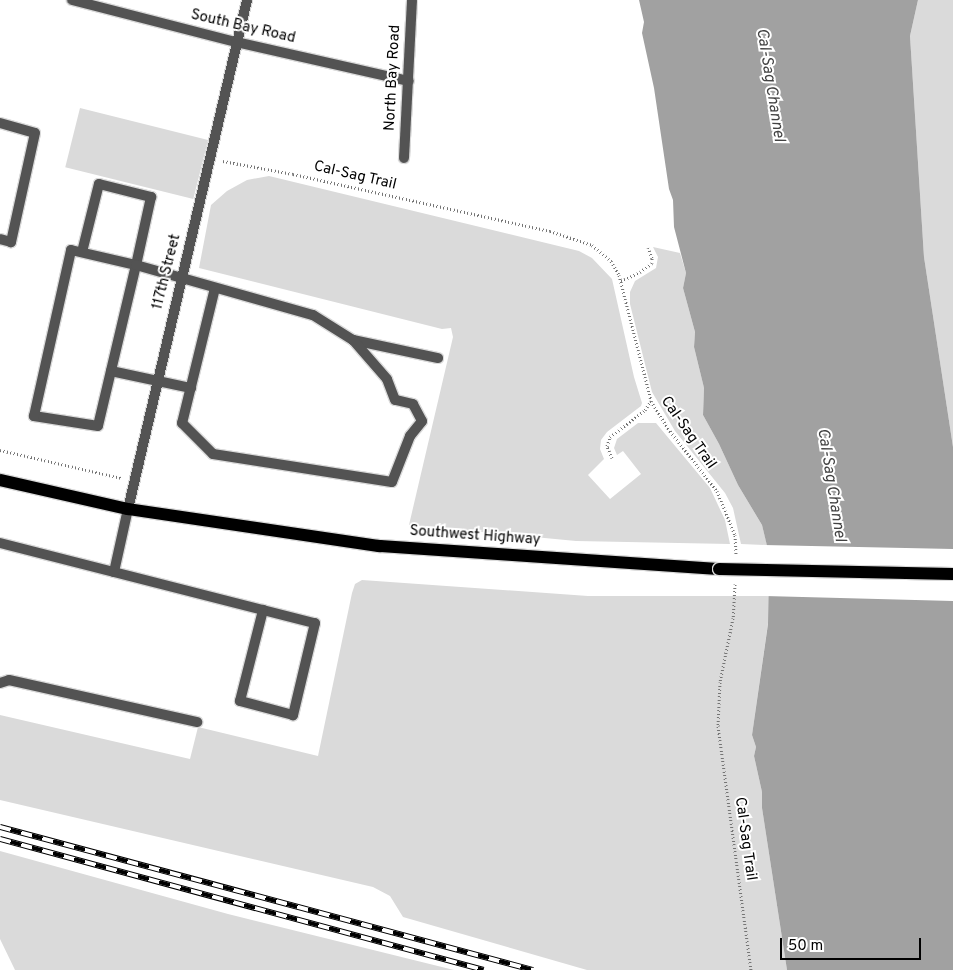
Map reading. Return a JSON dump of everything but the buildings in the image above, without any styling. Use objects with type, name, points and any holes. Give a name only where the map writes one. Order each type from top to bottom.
[{"type":"main road","name":"Southwest Highway","points":[[0,480],[128,509],[379,546],[719,569],[953,574]]},
{"type":"street","name":"South Bay Road","points":[[72,0],[236,42],[409,81]]},
{"type":"street","name":"117th Street","points":[[114,572],[180,278],[247,0]]},
{"type":"street","name":"North Bay Road","points":[[404,158],[412,0]]},
{"type":"street","points":[[0,123],[35,133],[11,242],[0,239]]},
{"type":"street","points":[[82,252],[99,184],[151,197],[136,265],[98,426],[34,416],[71,250],[82,252],[136,265],[313,315],[353,340],[387,379],[395,400],[413,404],[422,421],[410,436],[392,482],[213,454],[182,422],[215,288]]},
{"type":"street","points":[[353,340],[438,358]]},
{"type":"street","points":[[111,371],[191,388]]},
{"type":"street","points":[[0,543],[315,623],[292,714],[240,701],[263,610]]},
{"type":"street","points":[[0,683],[9,680],[197,722]]},
{"type":"path","name":"Cal-Sag Trail","points":[[210,159],[293,174],[550,231],[592,245],[611,261],[621,281],[651,401],[670,432],[716,492],[735,535],[736,563]]},
{"type":"path","points":[[621,281],[640,272],[652,263],[648,248]]},
{"type":"path","points":[[612,458],[607,446],[610,437],[645,410],[651,401]]},
{"type":"path","points":[[0,450],[133,481]]},
{"type":"path","name":"Cal-Sag Trail","points":[[735,583],[733,618],[720,682],[718,726],[751,970]]},
{"type":"shaded area","points":[[918,0],[953,0],[953,447],[924,257],[910,36]]},
{"type":"shaded area","points":[[80,108],[208,140],[193,199],[65,167]]},
{"type":"shaded area","points":[[269,176],[579,251],[592,258],[612,279],[634,377],[642,403],[641,406],[607,432],[601,440],[600,449],[604,459],[588,475],[610,499],[641,474],[623,451],[617,455],[614,448],[617,439],[638,423],[656,423],[710,488],[725,520],[730,544],[576,541],[409,525],[453,337],[451,328],[442,329],[199,268],[211,205],[227,191],[247,180]]},
{"type":"shaded area","points":[[653,247],[680,253],[686,273],[683,288],[695,332],[694,347],[704,388],[703,415],[738,485],[762,525],[767,545],[741,544],[733,508],[725,493],[675,431],[652,392],[630,304],[630,292],[635,281],[656,268],[658,257]]},
{"type":"shaded area","points":[[362,580],[588,596],[768,596],[768,623],[752,735],[756,747],[754,756],[762,792],[762,808],[787,970],[587,970],[403,917],[390,896],[373,887],[0,800],[0,715],[190,759],[198,727],[318,756],[352,593],[355,584]]},
{"type":"shaded area","points":[[0,851],[228,914],[454,970],[15,970],[0,939]]},
{"type":"water","name":"Cal-Sag Channel","points":[[639,0],[918,0],[910,36],[924,257],[953,447],[953,970],[787,970],[762,808],[762,792],[754,756],[756,747],[752,735],[768,624],[769,554],[762,525],[738,485],[703,415],[704,388],[694,347],[695,332],[683,288],[686,273],[674,227],[673,200],[669,189],[654,88],[642,33],[644,22]]},
{"type":"pier","points":[[764,545],[953,549],[953,601],[765,596],[767,555]]},
{"type":"railway","points":[[0,827],[533,970]]},
{"type":"railway","points":[[0,839],[484,970]]}]
